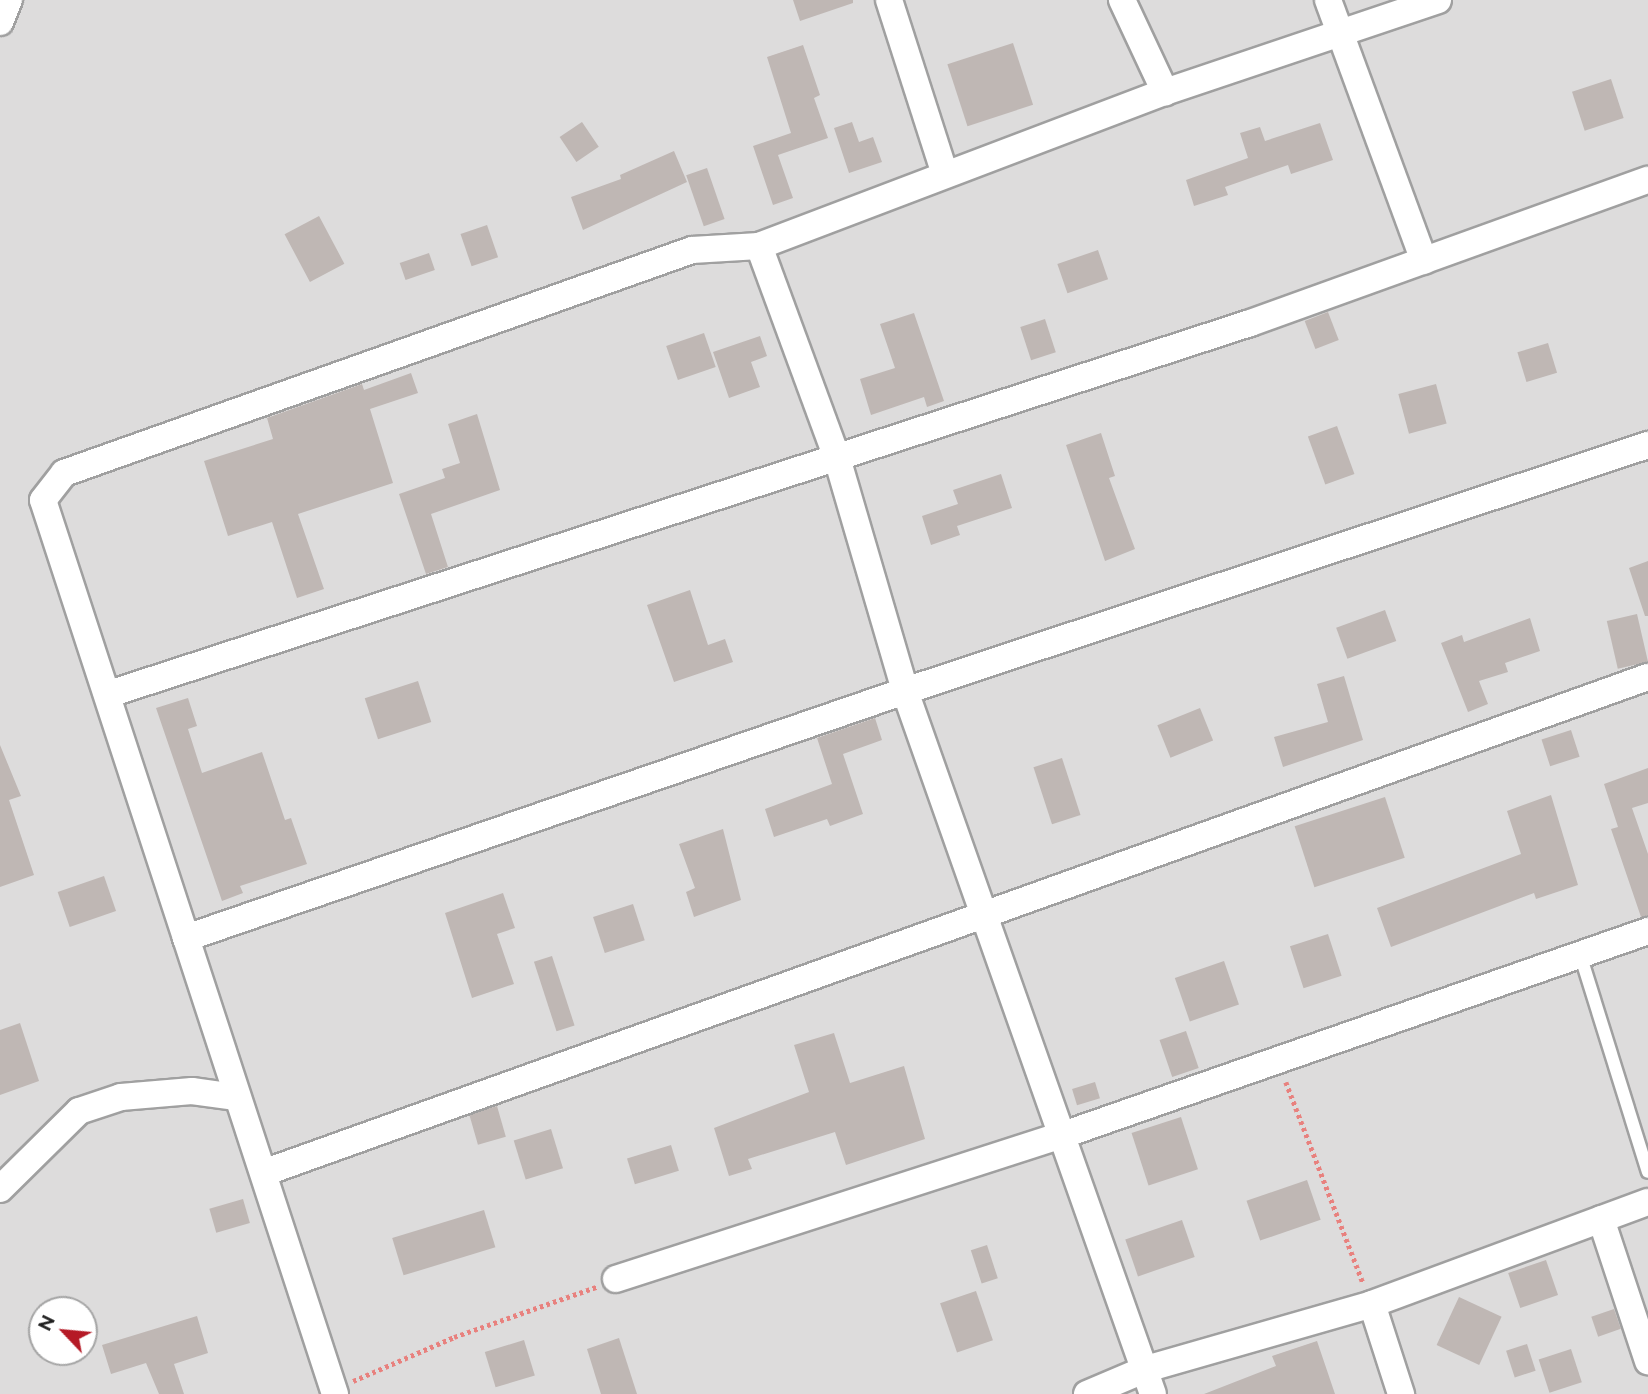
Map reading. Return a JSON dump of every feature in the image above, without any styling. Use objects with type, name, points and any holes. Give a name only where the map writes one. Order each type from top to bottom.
[{"type":"street","points":[[0,22],[9,0]]},
{"type":"street","points":[[889,0],[945,174]]},
{"type":"street","points":[[1122,0],[1165,92]]},
{"type":"street","points":[[1328,0],[1424,261]]},
{"type":"street","points":[[334,1392],[266,1171],[235,1097],[109,694],[43,500],[64,473],[692,250],[759,246],[1165,92],[1339,30],[1438,0]]},
{"type":"street","points":[[109,694],[1250,323],[1648,180]]},
{"type":"street","points":[[759,246],[837,458],[905,691],[1153,1394]]},
{"type":"street","points":[[186,938],[905,691],[1648,445]]},
{"type":"street","points":[[266,1171],[1648,677]]},
{"type":"street","points":[[616,1279],[1063,1135],[1648,931]]},
{"type":"street","points":[[0,1189],[79,1111],[121,1097],[192,1091],[235,1097]]},
{"type":"street","points":[[1087,1394],[1146,1369],[1372,1304],[1648,1202]]},
{"type":"street","points":[[1601,1219],[1648,1361]]},
{"type":"street","points":[[1372,1304],[1401,1394]]},
{"type":"lane","points":[[1580,954],[1648,1172]]},
{"type":"path","points":[[1275,1059],[1305,1124],[1325,1193],[1372,1304]]},
{"type":"path","points":[[334,1392],[454,1337],[616,1279]]},
{"type":"shaded area","points":[[0,0],[1648,0],[1648,1394],[0,1394]]},
{"type":"building","points":[[793,0],[853,0],[853,3],[800,21]]},
{"type":"building","points":[[1013,43],[1033,105],[967,126],[947,64]]},
{"type":"building","points":[[803,45],[820,95],[814,98],[828,138],[778,155],[793,198],[773,205],[753,146],[791,133],[767,57]]},
{"type":"building","points":[[1611,79],[1624,118],[1585,131],[1572,92]]},
{"type":"building","points":[[582,122],[599,147],[576,162],[560,137]]},
{"type":"building","points":[[852,122],[859,142],[873,137],[882,162],[849,173],[834,128]]},
{"type":"building","points":[[1320,123],[1333,160],[1291,174],[1288,165],[1225,187],[1228,195],[1194,206],[1186,180],[1248,158],[1240,133],[1260,127],[1265,141]]},
{"type":"building","points":[[674,151],[687,182],[583,230],[571,197],[621,179],[620,175]]},
{"type":"building","points":[[707,168],[725,219],[704,226],[686,175]]},
{"type":"building","points":[[319,216],[344,264],[310,282],[285,234]]},
{"type":"building","points":[[487,225],[498,257],[472,266],[461,234]]},
{"type":"building","points":[[1098,250],[1108,279],[1067,293],[1057,264]]},
{"type":"building","points":[[429,253],[435,270],[406,280],[400,263]]},
{"type":"building","points":[[1328,312],[1339,340],[1315,349],[1305,321]]},
{"type":"building","points":[[914,313],[944,401],[927,407],[924,397],[871,415],[860,379],[895,368],[880,324]]},
{"type":"building","points":[[1045,319],[1056,352],[1031,360],[1020,327]]},
{"type":"building","points":[[704,333],[716,367],[678,380],[666,346]]},
{"type":"building","points":[[760,336],[767,356],[751,362],[760,387],[729,398],[713,352]]},
{"type":"building","points":[[1548,343],[1557,373],[1526,382],[1517,352]]},
{"type":"building","points":[[411,373],[418,393],[370,409],[393,483],[298,514],[324,589],[297,598],[272,522],[228,536],[204,461],[273,439],[267,418],[362,384],[364,390]]},
{"type":"building","points":[[1436,384],[1447,424],[1409,434],[1398,394]]},
{"type":"building","points":[[477,414],[500,490],[431,514],[448,567],[426,574],[399,494],[445,478],[442,469],[460,463],[448,424]]},
{"type":"building","points":[[1337,426],[1354,474],[1325,485],[1308,437]]},
{"type":"building","points":[[1101,433],[1115,476],[1109,478],[1135,549],[1105,561],[1066,445]]},
{"type":"building","points":[[1001,474],[1012,508],[957,526],[960,535],[931,545],[922,516],[958,504],[953,490]]},
{"type":"building","points":[[1648,561],[1648,616],[1645,616],[1629,568]]},
{"type":"building","points":[[690,590],[708,645],[725,639],[733,662],[674,682],[647,605]]},
{"type":"building","points":[[1385,610],[1396,641],[1347,659],[1336,628]]},
{"type":"building","points":[[1637,614],[1648,662],[1618,669],[1607,621]]},
{"type":"building","points":[[1530,618],[1540,651],[1505,663],[1508,672],[1479,681],[1488,704],[1468,712],[1441,643],[1462,635],[1464,642]]},
{"type":"building","points":[[1344,676],[1363,740],[1283,767],[1274,737],[1328,722],[1317,684]]},
{"type":"building","points":[[418,681],[431,722],[378,739],[365,698]]},
{"type":"building","points":[[188,698],[197,726],[188,729],[202,773],[262,752],[285,820],[291,818],[307,864],[240,886],[243,893],[222,901],[156,708]]},
{"type":"building","points":[[1200,708],[1213,740],[1170,758],[1157,725]]},
{"type":"building","points":[[875,718],[882,740],[843,754],[863,814],[830,826],[827,819],[774,837],[765,809],[832,784],[817,738]]},
{"type":"building","points":[[1571,730],[1580,757],[1550,766],[1542,740]]},
{"type":"building","points":[[0,745],[21,796],[9,800],[34,875],[0,887]]},
{"type":"building","points":[[1062,758],[1081,815],[1052,824],[1033,767]]},
{"type":"building","points":[[1648,768],[1648,803],[1632,808],[1648,854],[1648,916],[1641,917],[1611,829],[1618,827],[1604,784]]},
{"type":"building","points":[[1551,795],[1578,885],[1536,899],[1534,893],[1391,947],[1377,908],[1521,854],[1507,811]]},
{"type":"building","points":[[1385,797],[1405,858],[1314,887],[1295,826]]},
{"type":"building","points":[[723,829],[741,900],[694,917],[686,892],[695,888],[679,844]]},
{"type":"building","points":[[104,876],[116,911],[70,927],[58,892]]},
{"type":"building","points":[[503,893],[515,928],[497,934],[514,984],[472,998],[445,913]]},
{"type":"building","points":[[633,904],[645,940],[605,953],[593,917]]},
{"type":"building","points":[[1328,934],[1342,976],[1304,988],[1290,946]]},
{"type":"building","points":[[552,956],[575,1025],[556,1031],[534,962]]},
{"type":"building","points":[[1224,961],[1239,1004],[1190,1021],[1175,978]]},
{"type":"building","points":[[20,1023],[39,1081],[0,1095],[0,1030]]},
{"type":"building","points":[[1186,1031],[1199,1068],[1172,1077],[1160,1040]]},
{"type":"building","points":[[834,1033],[850,1083],[904,1066],[925,1139],[846,1165],[835,1132],[748,1159],[752,1169],[729,1176],[714,1128],[809,1092],[794,1045]]},
{"type":"building","points":[[1095,1082],[1100,1098],[1077,1105],[1072,1089]]},
{"type":"building","points":[[497,1106],[506,1137],[478,1145],[469,1114]]},
{"type":"building","points":[[1181,1117],[1198,1169],[1149,1185],[1132,1133]]},
{"type":"building","points":[[551,1129],[563,1168],[526,1180],[514,1140]]},
{"type":"building","points":[[671,1145],[679,1171],[635,1184],[627,1158]]},
{"type":"building","points":[[1307,1180],[1321,1220],[1260,1241],[1246,1201]]},
{"type":"building","points":[[243,1199],[250,1223],[216,1233],[209,1209]]},
{"type":"building","points":[[484,1210],[495,1247],[404,1275],[392,1238]]},
{"type":"building","points":[[1182,1220],[1195,1257],[1138,1276],[1125,1240]]},
{"type":"building","points":[[987,1245],[998,1278],[982,1284],[971,1250]]},
{"type":"building","points":[[1546,1260],[1558,1295],[1520,1308],[1508,1273]]},
{"type":"building","points":[[976,1291],[993,1340],[957,1353],[940,1303]]},
{"type":"building","points":[[1459,1297],[1502,1317],[1479,1365],[1437,1345]]},
{"type":"building","points":[[1614,1309],[1621,1329],[1598,1337],[1591,1317]]},
{"type":"building","points":[[197,1316],[208,1353],[174,1364],[184,1394],[159,1394],[146,1363],[111,1374],[102,1345]]},
{"type":"building","points":[[619,1338],[637,1394],[601,1394],[587,1349]]},
{"type":"building","points":[[524,1340],[535,1375],[496,1387],[485,1352]]},
{"type":"building","points":[[1317,1341],[1335,1394],[1204,1394],[1276,1366],[1272,1356]]},
{"type":"building","points":[[1527,1344],[1536,1371],[1515,1377],[1506,1351]]},
{"type":"building","points":[[1571,1349],[1582,1382],[1549,1393],[1539,1360]]}]
